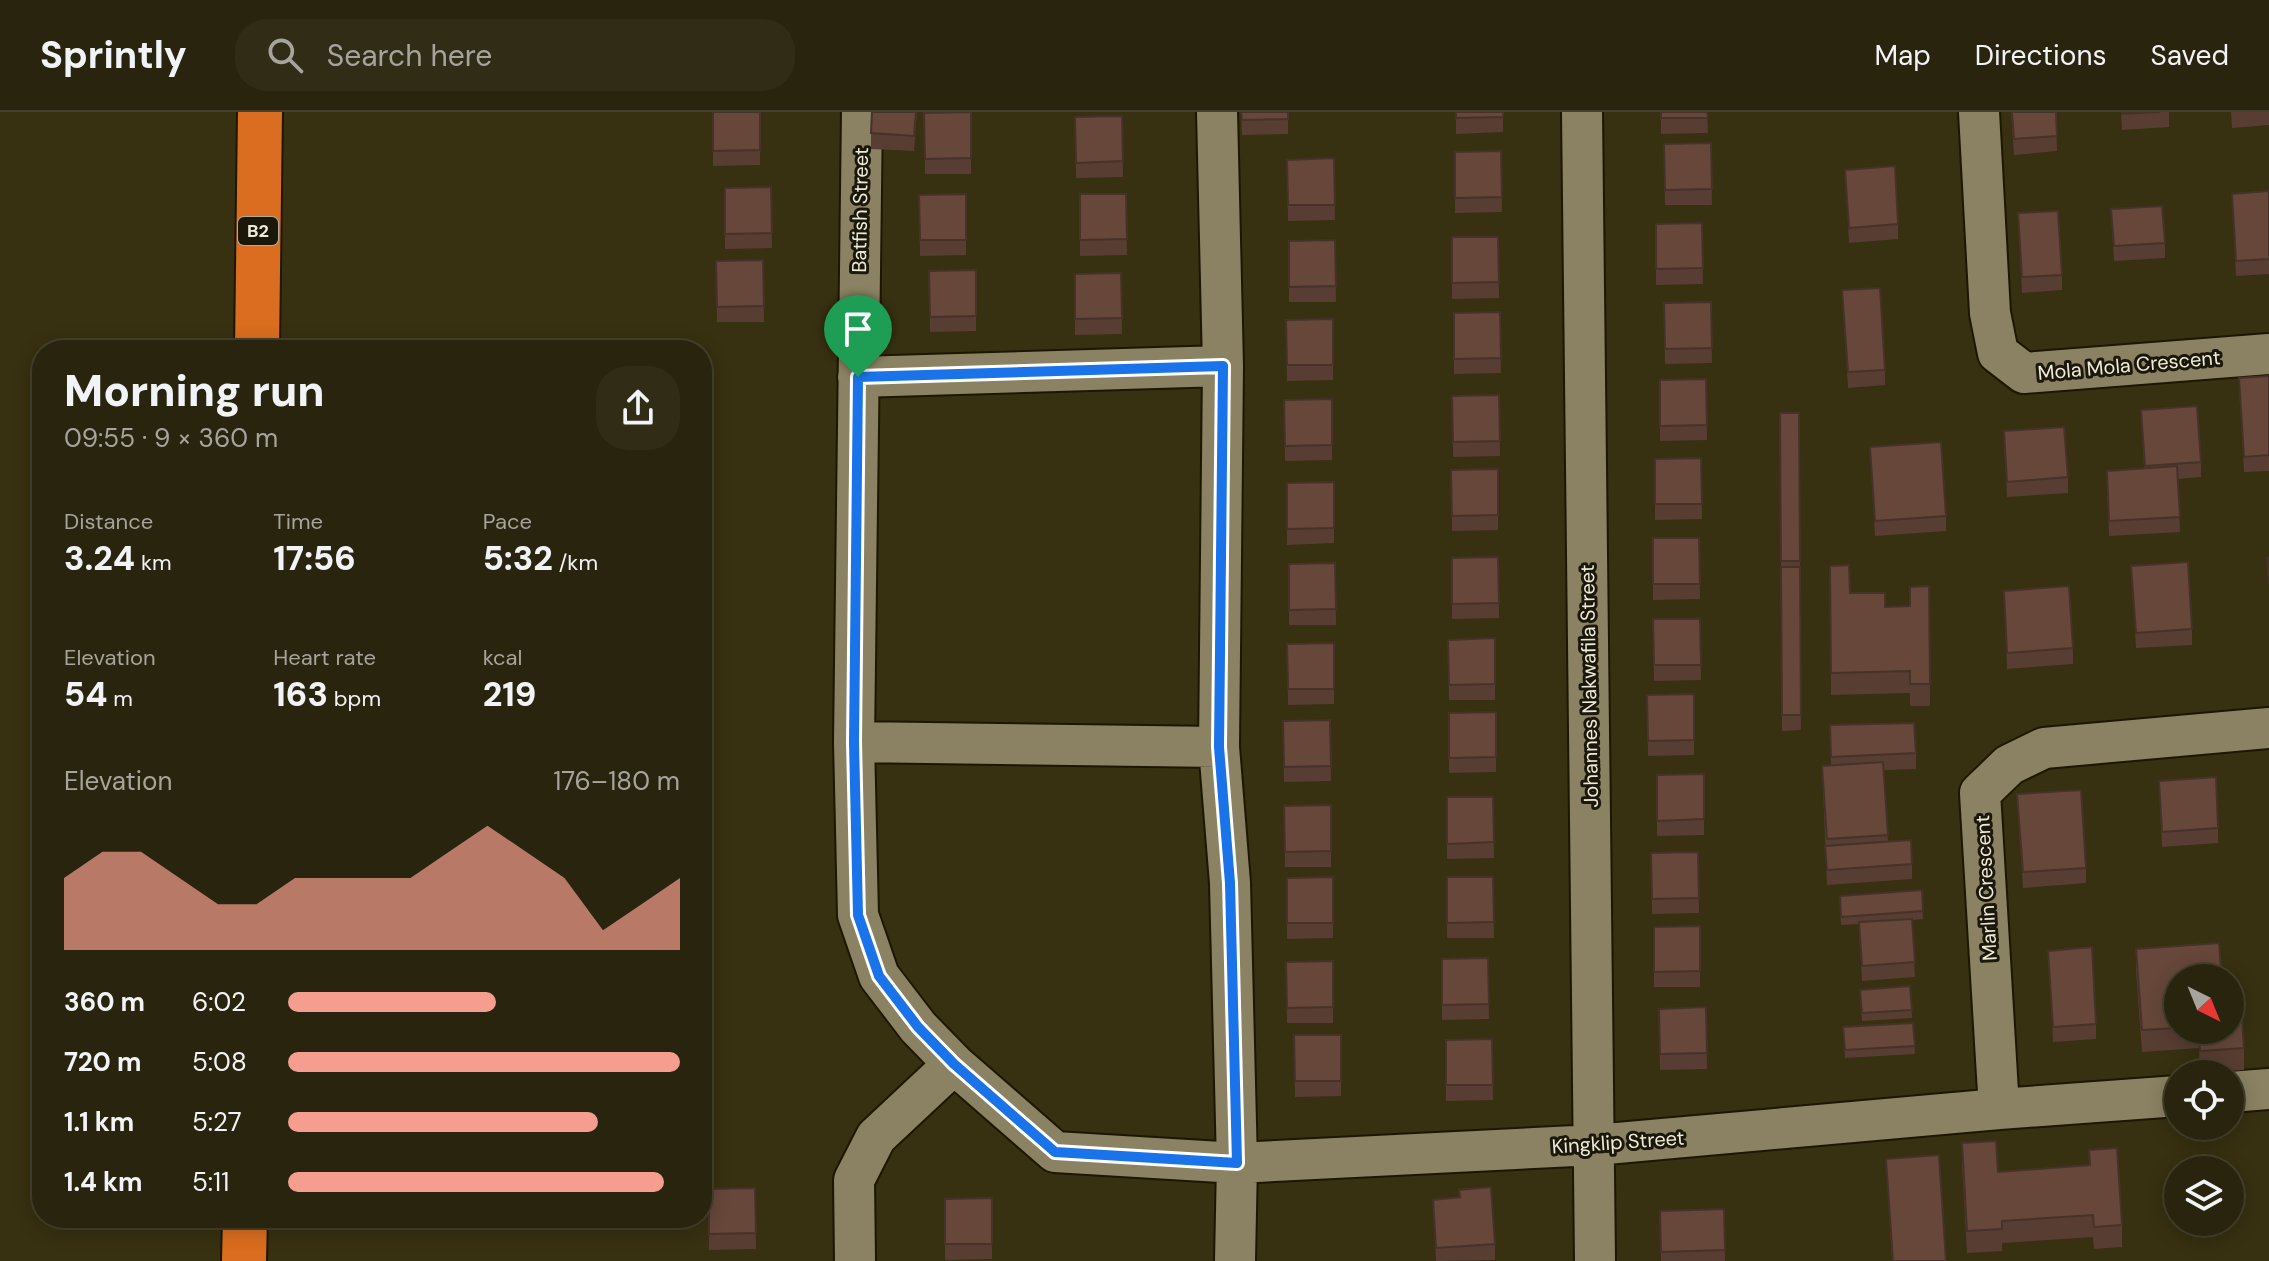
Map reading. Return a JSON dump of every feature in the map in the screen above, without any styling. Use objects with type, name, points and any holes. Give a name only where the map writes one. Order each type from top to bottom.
[{"type":"highway","name":"B2","points":[[230,340],[232,112]]},
{"type":"highway","name":"B2","points":[[257,340],[260,112]]},
{"type":"highway","points":[[219,1228],[219,1261]]},
{"type":"highway","points":[[244,1261],[245,1228]]},
{"type":"street","name":"Batfish Street","points":[[862,112],[854,742],[858,915],[879,976],[918,1027],[954,1064],[1055,1152],[1237,1163]]},
{"type":"street","points":[[1217,112],[1223,366],[1219,747],[1230,883],[1237,1163],[1235,1261]]},
{"type":"street","name":"Johannes Nakwafila Street","points":[[1582,112],[1595,1261]]},
{"type":"street","name":"Mola Mola Crescent","points":[[1979,112],[1990,313],[1998,353],[2024,373],[2269,354]]},
{"type":"street","points":[[858,377],[1223,366]]},
{"type":"street","name":"Marlin Crescent","points":[[1999,1109],[1980,793],[2009,765],[2044,748],[2269,728]]},
{"type":"street","points":[[854,742],[1219,747]]},
{"type":"street","points":[[855,1261],[854,1180],[876,1137],[954,1064]]},
{"type":"street","points":[[2244,1091],[2269,1089]]},
{"type":"street","points":[[1999,1109],[2164,1097]]},
{"type":"street","name":"Kingklip Street","points":[[1237,1163],[1595,1145],[1999,1109]]},
{"type":"building","points":[[713,112],[760,112],[760,150],[713,151]]},
{"type":"building","points":[[872,112],[916,112],[914,136],[871,133]]},
{"type":"building","points":[[971,112],[971,158],[925,159],[924,113]]},
{"type":"building","points":[[1241,112],[1288,112],[1288,119],[1242,120]]},
{"type":"building","points":[[1456,112],[1503,112],[1503,117],[1456,118]]},
{"type":"building","points":[[1661,112],[1707,112],[1708,118],[1661,118]]},
{"type":"building","points":[[2012,112],[2056,112],[2057,136],[2014,139]]},
{"type":"building","points":[[1122,116],[1123,161],[1076,163],[1075,117]]},
{"type":"building","points":[[1711,143],[1712,189],[1665,190],[1664,144]]},
{"type":"building","points":[[1501,151],[1502,197],[1455,198],[1455,152]]},
{"type":"building","points":[[1334,158],[1335,205],[1288,205],[1287,160]]},
{"type":"building","points":[[1895,166],[1898,224],[1849,228],[1845,170]]},
{"type":"building","points":[[771,187],[772,233],[725,234],[725,188]]},
{"type":"building","points":[[2269,191],[2269,259],[2236,261],[2232,194]]},
{"type":"building","points":[[966,194],[966,240],[920,240],[919,195]]},
{"type":"building","points":[[1080,194],[1126,194],[1127,239],[1080,240]]},
{"type":"building","points":[[2162,206],[2165,243],[2114,246],[2111,209]]},
{"type":"building","points":[[2058,211],[2062,275],[2022,277],[2018,213]]},
{"type":"building","points":[[1702,223],[1703,268],[1656,269],[1656,224]]},
{"type":"building","points":[[1452,237],[1498,237],[1499,282],[1452,283]]},
{"type":"building","points":[[1335,240],[1336,286],[1289,287],[1289,241]]},
{"type":"building","points":[[763,260],[764,306],[717,307],[716,261]]},
{"type":"building","points":[[976,270],[976,316],[930,317],[929,271]]},
{"type":"building","points":[[1121,273],[1122,318],[1075,319],[1075,274]]},
{"type":"building","points":[[1880,288],[1885,370],[1848,372],[1842,290]]},
{"type":"building","points":[[1711,302],[1712,348],[1665,349],[1664,303]]},
{"type":"building","points":[[1500,312],[1501,358],[1454,359],[1454,313]]},
{"type":"building","points":[[1333,319],[1333,365],[1287,365],[1286,320]]},
{"type":"building","points":[[2269,376],[2269,455],[2244,457],[2239,378]]},
{"type":"building","points":[[1706,379],[1707,425],[1660,426],[1660,380]]},
{"type":"building","points":[[1499,395],[1500,441],[1453,442],[1452,396]]},
{"type":"building","points":[[1332,399],[1332,445],[1285,446],[1284,400]]},
{"type":"building","points":[[2197,406],[2201,462],[2145,466],[2141,410]]},
{"type":"building","points":[[1780,413],[1799,413],[1800,561],[1781,561]]},
{"type":"building","points":[[2064,427],[2068,477],[2007,482],[2004,431]]},
{"type":"building","points":[[1941,442],[1946,516],[1875,521],[1870,447]]},
{"type":"building","points":[[1701,458],[1702,504],[1655,504],[1655,459]]},
{"type":"building","points":[[2177,466],[2180,517],[2109,521],[2107,471]]},
{"type":"building","points":[[1498,469],[1498,515],[1452,516],[1451,470]]},
{"type":"building","points":[[1334,482],[1334,528],[1287,529],[1287,483]]},
{"type":"building","points":[[1653,538],[1699,538],[1700,584],[1653,584]]},
{"type":"building","points":[[1498,557],[1499,603],[1452,604],[1452,558]]},
{"type":"building","points":[[2188,562],[2192,629],[2136,633],[2131,566]]},
{"type":"building","points":[[1335,563],[1336,609],[1289,610],[1289,564]]},
{"type":"building","points":[[1849,565],[1850,593],[1885,593],[1885,607],[1910,606],[1910,587],[1929,586],[1930,684],[1910,684],[1910,671],[1831,673],[1830,566]]},
{"type":"building","points":[[1781,567],[1800,567],[1801,715],[1782,715]]},
{"type":"building","points":[[2069,586],[2073,648],[2007,653],[2004,591]]},
{"type":"building","points":[[1653,619],[1700,619],[1701,665],[1654,665]]},
{"type":"building","points":[[1495,638],[1495,684],[1449,685],[1448,640]]},
{"type":"building","points":[[1334,643],[1334,689],[1288,689],[1287,644]]},
{"type":"building","points":[[1694,694],[1694,740],[1648,741],[1647,695]]},
{"type":"building","points":[[1496,712],[1496,757],[1449,758],[1449,713]]},
{"type":"building","points":[[1330,720],[1331,766],[1284,767],[1283,721]]},
{"type":"building","points":[[1914,723],[1916,753],[1831,757],[1830,725]]},
{"type":"building","points":[[1883,762],[1888,835],[1827,839],[1822,766]]},
{"type":"building","points":[[1704,774],[1704,819],[1657,821],[1657,775]]},
{"type":"building","points":[[2216,777],[2218,828],[2162,832],[2159,781]]},
{"type":"building","points":[[2081,790],[2086,868],[2023,872],[2017,794]]},
{"type":"building","points":[[1447,797],[1493,797],[1494,842],[1447,844]]},
{"type":"building","points":[[1331,805],[1331,851],[1285,852],[1284,806]]},
{"type":"building","points":[[1911,840],[1912,864],[1827,870],[1825,846]]},
{"type":"building","points":[[1698,852],[1699,898],[1652,899],[1651,853]]},
{"type":"building","points":[[1333,877],[1333,923],[1287,923],[1287,878]]},
{"type":"building","points":[[1447,877],[1493,877],[1494,922],[1447,923]]},
{"type":"building","points":[[1922,890],[1923,911],[1841,917],[1840,896]]},
{"type":"building","points":[[1912,919],[1915,962],[1862,966],[1859,922]]},
{"type":"building","points":[[1700,926],[1700,971],[1654,972],[1654,927]]},
{"type":"building","points":[[2219,943],[2221,964],[2164,964],[2164,1029],[2142,1030],[2136,949]]},
{"type":"building","points":[[2092,947],[2096,1024],[2053,1027],[2048,951]]},
{"type":"building","points":[[1488,958],[1489,1004],[1442,1005],[1442,959]]},
{"type":"building","points":[[1333,961],[1333,1007],[1287,1008],[1286,962]]},
{"type":"building","points":[[1910,986],[1912,1010],[1862,1013],[1860,990]]},
{"type":"building","points":[[1706,1007],[1707,1053],[1660,1054],[1659,1009]]},
{"type":"building","points":[[1913,1023],[1915,1046],[1845,1050],[1843,1027]]},
{"type":"building","points":[[1294,1035],[1341,1035],[1341,1081],[1295,1081]]},
{"type":"building","points":[[1492,1039],[1493,1085],[1446,1085],[1446,1040]]},
{"type":"building","points":[[2200,1044],[2244,1044],[2244,1048],[2200,1051]]},
{"type":"building","points":[[1996,1141],[1998,1172],[2090,1165],[2089,1150],[2117,1148],[2122,1225],[2094,1227],[2093,1215],[2002,1221],[2002,1229],[1967,1231],[1962,1143]]},
{"type":"building","points":[[1939,1155],[1946,1261],[1893,1261],[1886,1159]]},
{"type":"building","points":[[1491,1187],[1495,1244],[1436,1248],[1433,1200],[1460,1197],[1459,1190]]},
{"type":"building","points":[[755,1188],[756,1233],[709,1234],[709,1228],[712,1228],[712,1189]]},
{"type":"building","points":[[992,1198],[992,1244],[945,1244],[945,1199]]},
{"type":"building","points":[[1724,1209],[1725,1250],[1661,1252],[1660,1211]]},
{"type":"route","points":[[1223,366],[1219,747],[1230,883],[1237,1163],[1055,1152],[954,1064],[918,1027],[879,976],[858,915],[854,742],[858,377],[1223,366]]}]
